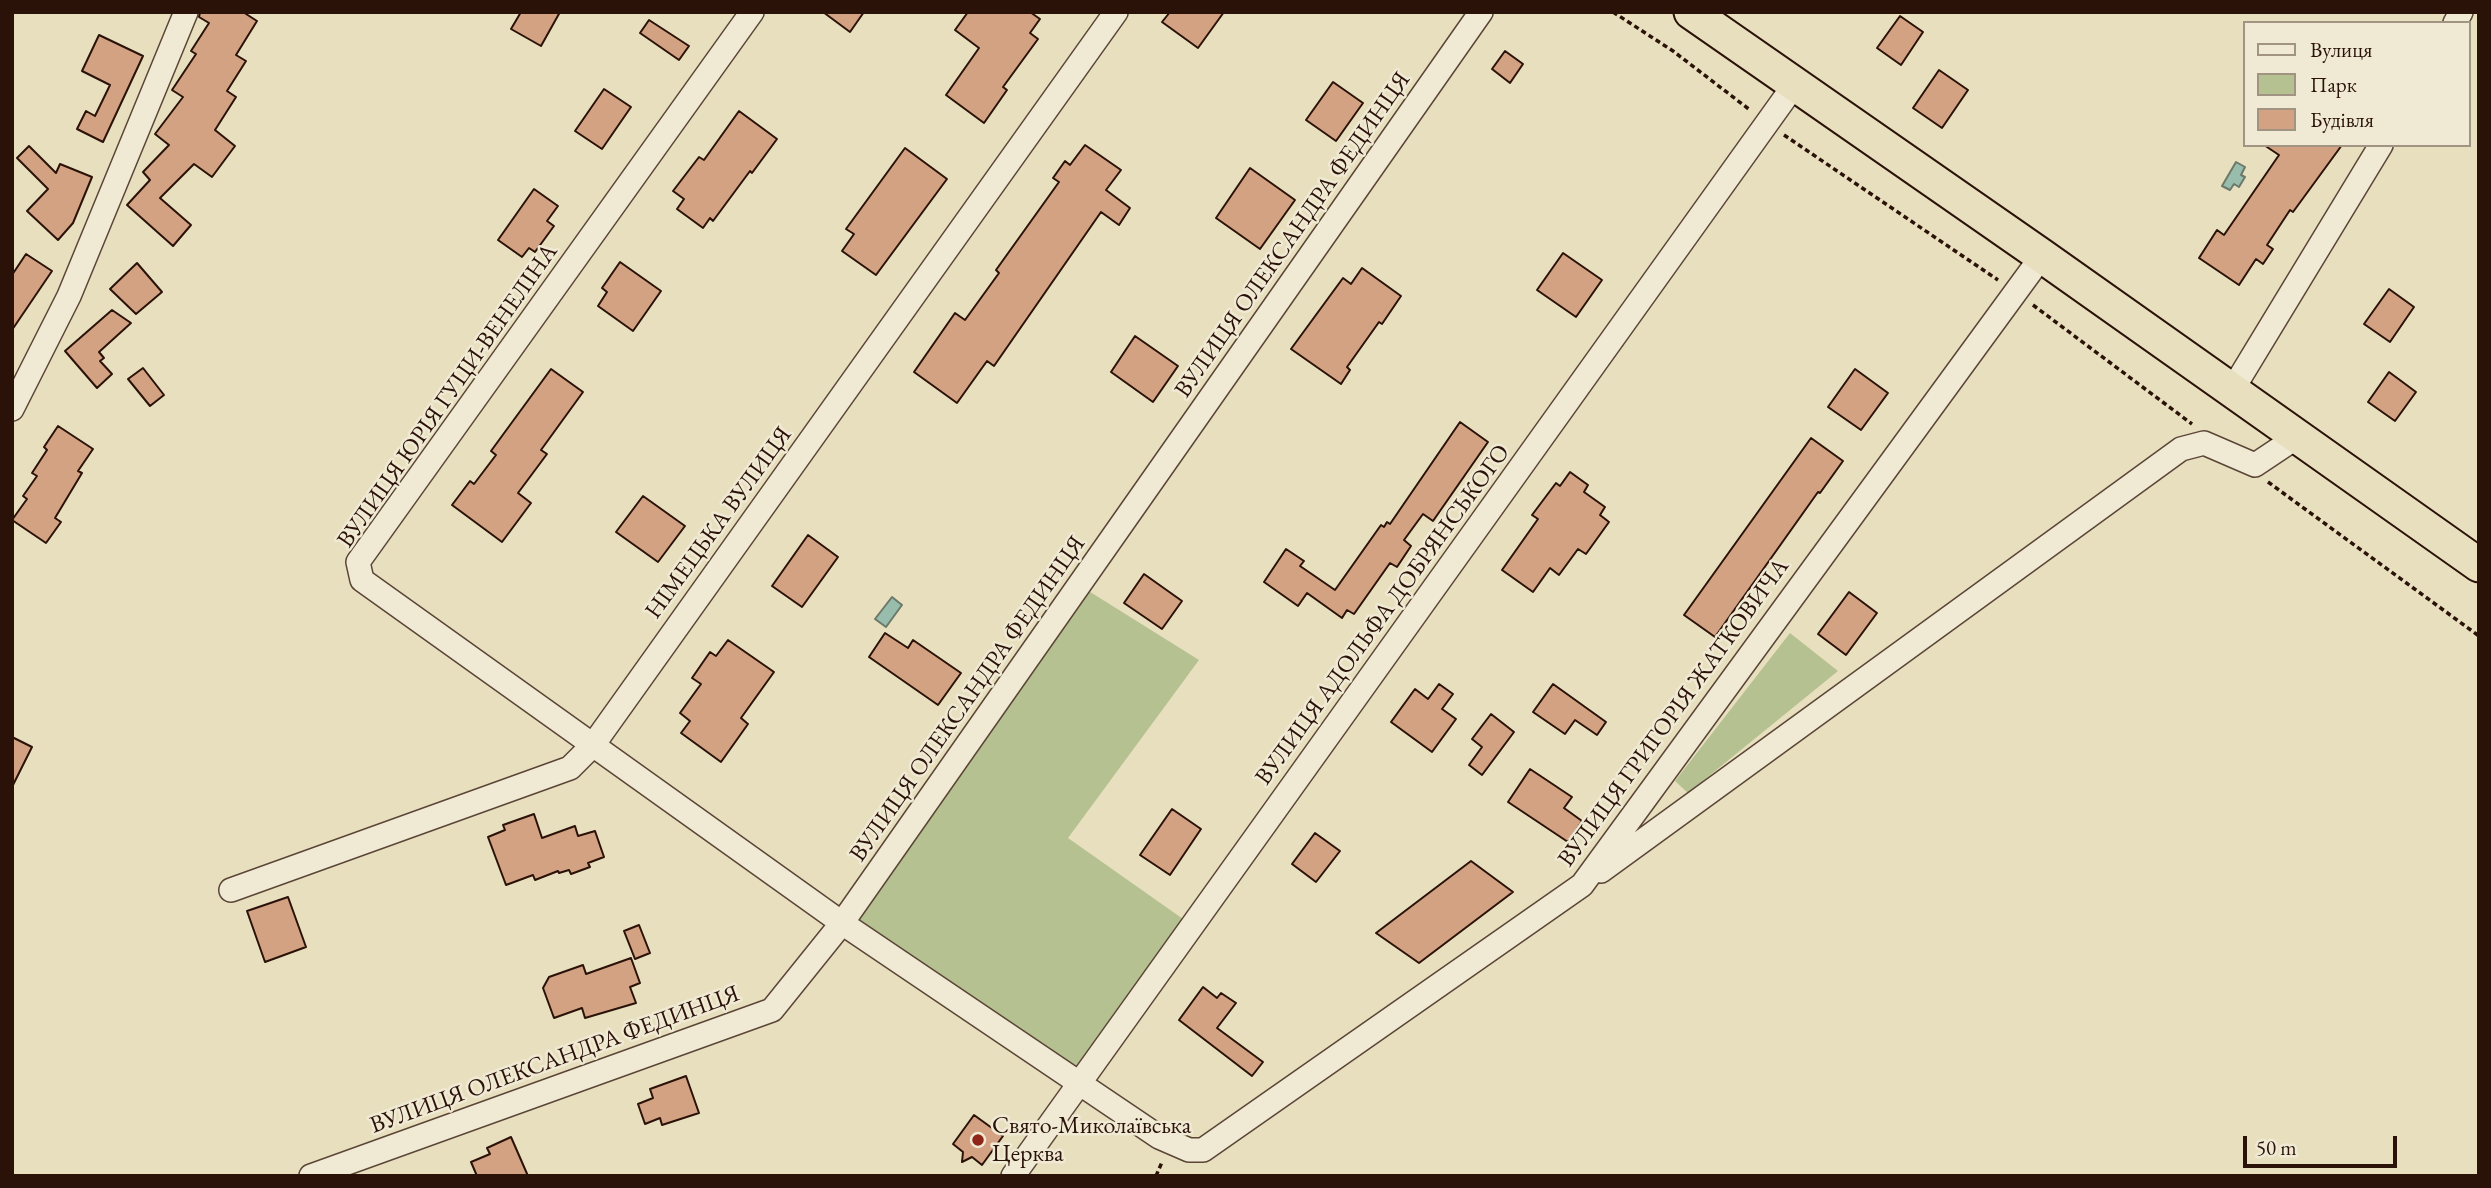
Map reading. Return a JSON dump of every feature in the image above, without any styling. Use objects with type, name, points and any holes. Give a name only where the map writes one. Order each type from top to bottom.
[{"type":"highway","points":[[1690,12],[2042,256],[2479,565]]},
{"type":"street","points":[[12,409],[69,296],[186,12]]},
{"type":"street","name":"ВУЛИЦЯ ЮРІЯ ГУЦИ-ВЕНЕЛІНА","points":[[752,12],[358,562],[362,580],[842,923]]},
{"type":"street","name":"НІМЕЦЬКА ВУЛИЦЯ","points":[[231,890],[570,768],[593,745],[1116,12]]},
{"type":"street","name":"ВУЛИЦЯ ОЛЕКСАНДРА ФЕДИНЦЯ","points":[[311,1176],[772,1010],[842,923],[1481,12]]},
{"type":"street","name":"ВУЛИЦЯ АДОЛЬФА ДОБРЯНСЬКОГО","points":[[1013,1176],[1795,84]]},
{"type":"street","points":[[2231,392],[2380,147]]},
{"type":"street","name":"ВУЛИЦЯ ГРИГОРІЯ ЖАТКОВИЧА","points":[[842,923],[1178,1147],[1203,1150],[1582,885],[2042,256]]},
{"type":"street","points":[[1582,885],[2181,449],[2204,443],[2255,465],[2297,437]]},
{"type":"path","points":[[1613,12],[1673,51],[1767,123]]},
{"type":"path","points":[[2255,465],[2259,475],[2479,636]]},
{"type":"green space","points":[[1079,585],[1199,660],[1068,838],[1193,926],[1081,1084],[842,923]]},
{"type":"green space","points":[[1790,633],[1838,671],[1688,793],[1675,781]]},
{"type":"shaded area","points":[[2236,162],[2245,167],[2241,175],[2245,177],[2239,187],[2234,184],[2230,190],[2222,186]]},
{"type":"shaded area","points":[[892,597],[902,605],[886,627],[875,619]]},
{"type":"building","points":[[200,12],[243,12],[257,21],[236,55],[246,61],[227,91],[236,97],[215,130],[235,146],[212,177],[194,164],[160,198],[191,225],[173,246],[127,205],[150,180],[143,172],[169,145],[155,134],[183,97],[172,90],[196,54],[191,51],[209,23],[199,17]]},
{"type":"building","points":[[521,12],[560,12],[541,46],[511,29]]},
{"type":"building","points":[[823,12],[864,12],[850,32]]},
{"type":"building","points":[[968,12],[1030,12],[1040,19],[1030,33],[1038,39],[1003,87],[1007,90],[984,123],[946,95],[979,48],[955,30]]},
{"type":"building","points":[[1170,12],[1224,12],[1198,48],[1162,22]]},
{"type":"building","points":[[1900,16],[1923,32],[1901,65],[1877,48]]},
{"type":"building","points":[[649,20],[689,46],[679,60],[640,33]]},
{"type":"building","points":[[99,35],[143,56],[103,142],[77,129],[86,111],[95,116],[110,85],[82,71]]},
{"type":"building","points":[[1505,51],[1523,64],[1510,83],[1492,69]]},
{"type":"building","points":[[1939,70],[1968,90],[1942,128],[1913,108]]},
{"type":"building","points":[[1333,82],[1363,103],[1336,141],[1306,120]]},
{"type":"building","points":[[604,89],[631,107],[602,149],[575,131]]},
{"type":"building","points":[[739,111],[777,139],[713,221],[710,218],[703,228],[677,209],[684,199],[673,191],[699,157],[704,160]]},
{"type":"building","points":[[1085,145],[1121,170],[1106,190],[1130,208],[1119,225],[1101,212],[994,366],[987,361],[957,403],[914,372],[955,313],[965,320],[999,273],[996,270],[1059,182],[1053,178],[1065,161],[1070,165]]},
{"type":"building","points":[[29,146],[56,173],[60,164],[92,177],[73,223],[58,240],[27,211],[48,189],[17,158]]},
{"type":"building","points":[[2267,147],[2341,147],[2293,212],[2290,210],[2267,245],[2273,249],[2263,264],[2256,259],[2239,285],[2199,258],[2217,230],[2224,235],[2279,155]]},
{"type":"building","points":[[905,148],[947,179],[876,275],[842,251],[854,234],[846,229]]},
{"type":"building","points":[[1250,168],[1295,200],[1260,249],[1216,218]]},
{"type":"building","points":[[534,189],[558,206],[547,221],[554,226],[535,252],[529,248],[522,257],[498,240]]},
{"type":"building","points":[[1563,253],[1602,280],[1576,317],[1537,290]]},
{"type":"building","points":[[26,254],[52,271],[12,330],[12,275]]},
{"type":"building","points":[[620,262],[661,291],[633,331],[598,306],[607,292],[602,288]]},
{"type":"building","points":[[137,263],[162,292],[136,314],[110,289]]},
{"type":"building","points":[[1362,268],[1401,296],[1347,367],[1350,370],[1341,384],[1291,349],[1343,278],[1351,284]]},
{"type":"building","points":[[2389,289],[2414,307],[2390,342],[2364,324]]},
{"type":"building","points":[[112,310],[131,323],[99,352],[104,358],[100,361],[112,374],[97,388],[65,351]]},
{"type":"building","points":[[1135,336],[1178,366],[1153,402],[1111,372]]},
{"type":"building","points":[[143,368],[164,395],[150,406],[128,379]]},
{"type":"building","points":[[551,369],[583,392],[541,450],[547,454],[518,493],[531,503],[502,542],[452,505],[470,481],[474,484],[496,455],[491,451]]},
{"type":"building","points":[[1855,369],[1888,393],[1861,430],[1828,407]]},
{"type":"building","points":[[2389,372],[2416,392],[2395,421],[2368,402]]},
{"type":"building","points":[[1460,422],[1488,442],[1433,521],[1423,514],[1404,540],[1411,546],[1397,567],[1390,563],[1354,614],[1347,610],[1342,618],[1307,593],[1298,606],[1264,582],[1286,549],[1304,561],[1300,566],[1335,590],[1381,525],[1384,527],[1387,522],[1390,524]]},
{"type":"building","points":[[58,426],[93,449],[78,471],[82,473],[55,518],[61,522],[46,543],[12,520],[27,499],[23,496],[37,476],[32,473]]},
{"type":"building","points":[[1811,438],[1843,461],[1715,637],[1684,615]]},
{"type":"building","points":[[1570,472],[1588,485],[1584,492],[1605,507],[1600,515],[1609,522],[1586,554],[1578,549],[1559,575],[1550,568],[1533,592],[1502,570],[1538,519],[1532,515],[1556,483],[1560,486]]},
{"type":"building","points":[[643,496],[685,526],[658,562],[616,532]]},
{"type":"building","points":[[808,535],[838,557],[802,607],[772,586]]},
{"type":"building","points":[[1144,574],[1182,601],[1162,629],[1124,603]]},
{"type":"building","points":[[1849,592],[1877,613],[1846,655],[1818,634]]},
{"type":"building","points":[[885,633],[908,648],[913,640],[961,673],[938,705],[869,657]]},
{"type":"building","points":[[728,640],[774,672],[741,718],[748,724],[721,762],[681,733],[690,721],[680,713],[701,684],[692,678],[710,652],[716,656]]},
{"type":"building","points":[[1439,684],[1453,694],[1442,709],[1456,719],[1432,752],[1391,722],[1415,689],[1428,699]]},
{"type":"building","points":[[1553,684],[1606,722],[1597,735],[1575,720],[1565,734],[1533,712]]},
{"type":"building","points":[[1491,714],[1514,732],[1482,775],[1469,765],[1482,747],[1472,739]]},
{"type":"building","points":[[12,737],[32,747],[12,787]]},
{"type":"building","points":[[1530,769],[1572,797],[1564,808],[1582,821],[1568,842],[1508,802]]},
{"type":"building","points":[[1172,809],[1201,829],[1170,875],[1140,855]]},
{"type":"building","points":[[534,814],[542,838],[575,826],[578,836],[595,831],[604,857],[588,863],[590,867],[571,874],[569,870],[558,871],[535,880],[533,875],[506,885],[488,837],[505,830],[503,825]]},
{"type":"building","points":[[1315,833],[1340,851],[1316,882],[1292,864]]},
{"type":"building","points":[[1471,861],[1513,892],[1419,963],[1376,933]]},
{"type":"building","points":[[288,897],[306,947],[265,962],[247,911]]},
{"type":"building","points":[[639,925],[650,953],[635,959],[624,931]]},
{"type":"building","points":[[631,958],[640,983],[630,987],[636,1003],[585,1018],[582,1008],[554,1018],[543,988],[549,977],[583,965],[586,974]]},
{"type":"building","points":[[1203,987],[1217,998],[1221,993],[1236,1003],[1217,1028],[1263,1062],[1252,1076],[1179,1020]]},
{"type":"building","points":[[686,1076],[699,1113],[662,1125],[660,1118],[645,1124],[638,1104],[653,1098],[650,1089]]},
{"type":"building","name":"Свято-Миколаївська Церква","points":[[974,1115],[1003,1136],[982,1165],[972,1157],[962,1162],[963,1152],[953,1144]]},
{"type":"building","points":[[511,1137],[528,1176],[477,1176],[471,1162],[490,1154],[487,1148]]},
{"type":"place","name":"Свято-Миколаївська Церква","points":[[978,1140]]}]
